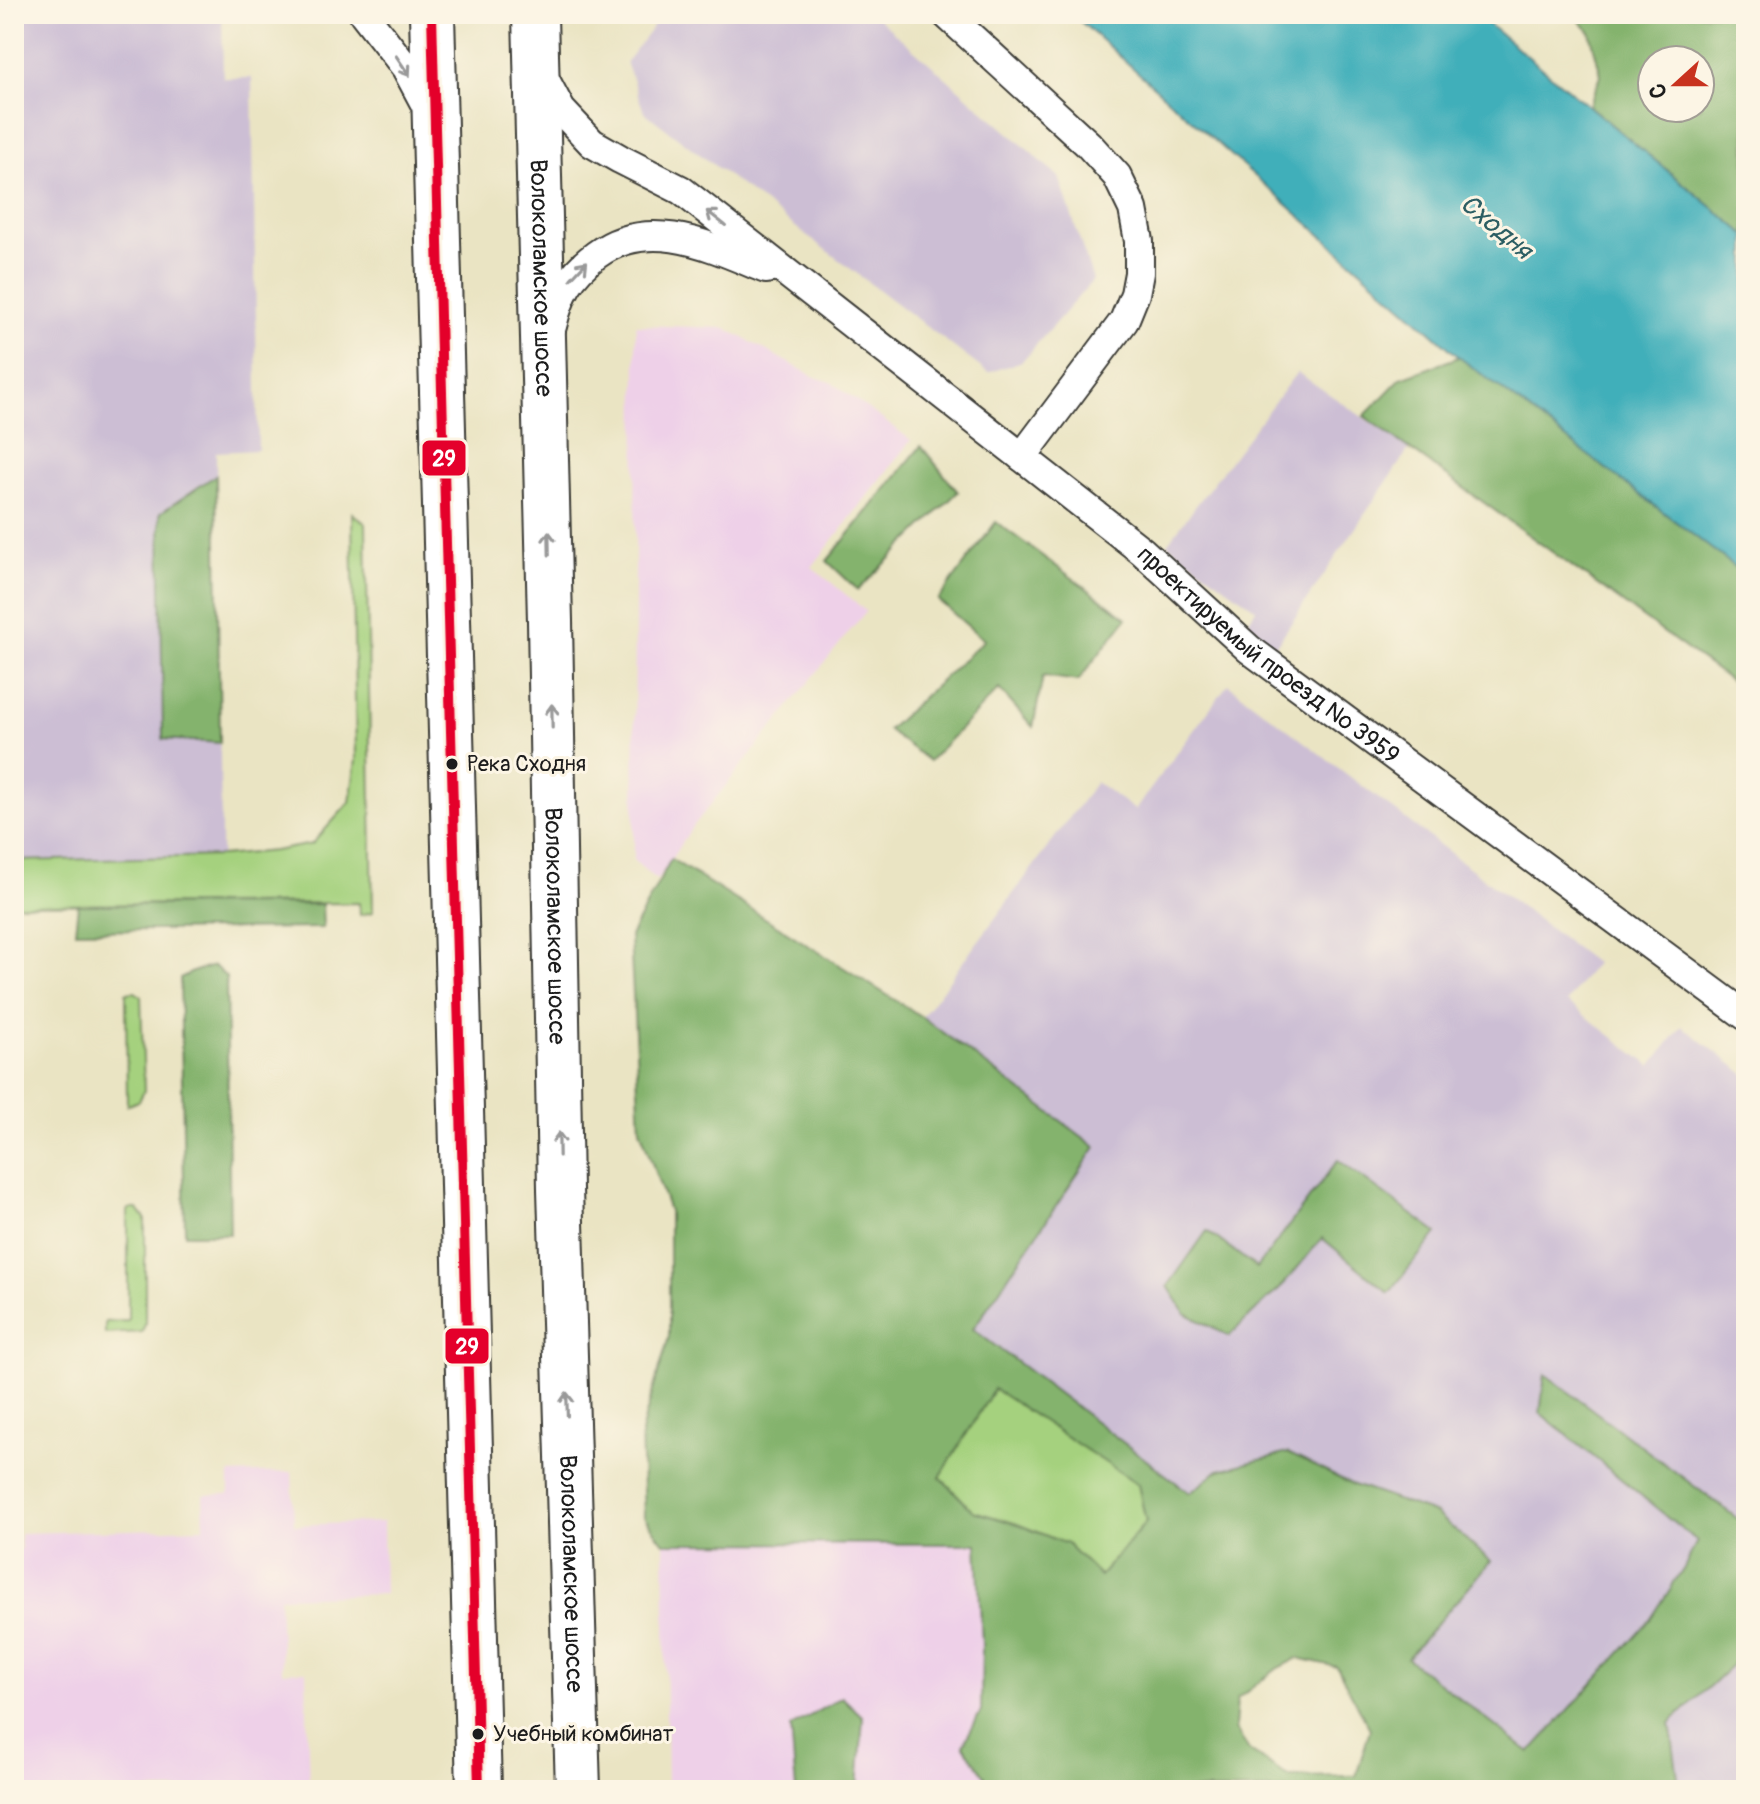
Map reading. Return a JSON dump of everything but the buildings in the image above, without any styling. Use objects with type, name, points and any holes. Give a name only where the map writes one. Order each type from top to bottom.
[{"type":"main road","points":[[432,14],[479,1790]]},
{"type":"main road","name":"Волоколамское шоссе","points":[[535,14],[545,368],[557,1047],[578,1790]]},
{"type":"street","points":[[364,14],[406,68],[435,122]]},
{"type":"street","points":[[946,14],[1088,144],[1117,176],[1133,209],[1139,241],[1139,273],[1135,294],[1124,321],[1022,457]]},
{"type":"street","name":"проектируемый проезд № 3959","points":[[536,61],[561,110],[592,143],[681,190],[1142,551],[1249,649],[1746,1016]]},
{"type":"street","name":"проектируемый проезд № 3959","points":[[545,368],[558,300],[569,282],[584,264],[601,251],[633,237],[665,236],[706,244],[800,283]]},
{"type":"shaded area","points":[[14,14],[222,14],[223,78],[252,78],[258,450],[216,452],[222,905],[14,905]]},
{"type":"shaded area","points":[[663,14],[873,14],[1059,177],[1093,280],[1022,361],[988,373],[644,112],[626,62]]},
{"type":"shaded area","points":[[636,325],[725,328],[815,377],[831,382],[911,440],[812,567],[866,611],[691,829],[657,880],[634,861]]},
{"type":"shaded area","points":[[1297,372],[1409,449],[1273,650],[1244,628],[1256,609],[1167,544]]},
{"type":"shaded area","points":[[1228,684],[1595,963],[1567,1002],[1651,1066],[1682,1026],[1746,1075],[1746,1790],[1580,1790],[973,1328],[1095,1147],[922,1017],[1096,782],[1135,810]]},
{"type":"shaded area","points":[[292,1472],[294,1525],[383,1522],[384,1594],[279,1597],[282,1672],[306,1671],[309,1790],[14,1790],[14,1550],[21,1549],[20,1533],[204,1528],[203,1495],[229,1494],[229,1474]]},
{"type":"shaded area","points":[[664,1543],[1055,1545],[1062,1790],[667,1790]]},
{"type":"green space","points":[[1573,14],[1746,14],[1746,235],[1589,106],[1601,75],[1590,32]]},
{"type":"green space","points":[[1459,357],[1746,575],[1746,692],[1364,416],[1401,378]]},
{"type":"green space","points":[[921,446],[958,492],[858,590],[827,561]]},
{"type":"green space","points":[[216,475],[220,743],[163,739],[160,513]]},
{"type":"green space","points":[[352,513],[366,524],[373,912],[360,915],[359,903],[14,905],[14,861],[221,856],[274,851],[312,844],[350,802],[356,760]]},
{"type":"green space","points":[[996,522],[1127,618],[1078,681],[1043,676],[1033,727],[999,689],[929,761],[888,730],[984,640],[938,600]]},
{"type":"green space","points":[[671,859],[922,1017],[1096,1147],[973,1329],[1190,1493],[1219,1470],[1288,1453],[1351,1484],[1436,1514],[1491,1561],[1407,1658],[1530,1753],[1650,1620],[1684,1568],[1697,1541],[1540,1413],[1545,1374],[1746,1525],[1746,1643],[1732,1665],[1670,1723],[1678,1777],[1668,1790],[986,1790],[985,1776],[963,1745],[981,1711],[982,1644],[977,1544],[664,1543],[644,1517],[641,1432],[669,1336],[669,1211],[640,1129],[630,936]],"holes":[[[994,1389],[1138,1484],[1146,1522],[1100,1576],[1067,1544],[973,1511],[940,1477]],[[1298,1658],[1337,1667],[1370,1729],[1356,1776],[1288,1777],[1249,1750],[1235,1729],[1237,1699],[1278,1668]]]},
{"type":"green space","points":[[322,904],[323,928],[75,931],[78,905]]},
{"type":"green space","points":[[214,966],[226,977],[230,1234],[185,1234],[180,978]]},
{"type":"green space","points":[[135,992],[141,996],[144,1091],[139,1101],[127,1105],[126,993]]},
{"type":"green space","points":[[1338,1160],[1437,1233],[1389,1293],[1322,1238],[1285,1283],[1229,1336],[1185,1313],[1168,1286],[1207,1231],[1257,1268]]},
{"type":"green space","points":[[128,1209],[137,1209],[145,1218],[145,1324],[142,1332],[105,1334],[105,1322],[128,1321]]},
{"type":"green space","points":[[994,1388],[1138,1484],[1146,1522],[1100,1576],[1067,1544],[973,1511],[940,1477]]},
{"type":"green space","points":[[842,1697],[863,1717],[858,1790],[796,1790],[791,1727]]},
{"type":"water","name":"Сходня","points":[[1072,14],[1476,14],[1746,235],[1746,575],[1459,357]]},
{"type":"transit line","name":"29","points":[[432,14],[479,1790]]},
{"type":"place","name":"Река Сходня","points":[[452,764]]},
{"type":"place","name":"Учебный комбинат","points":[[478,1734]]}]
